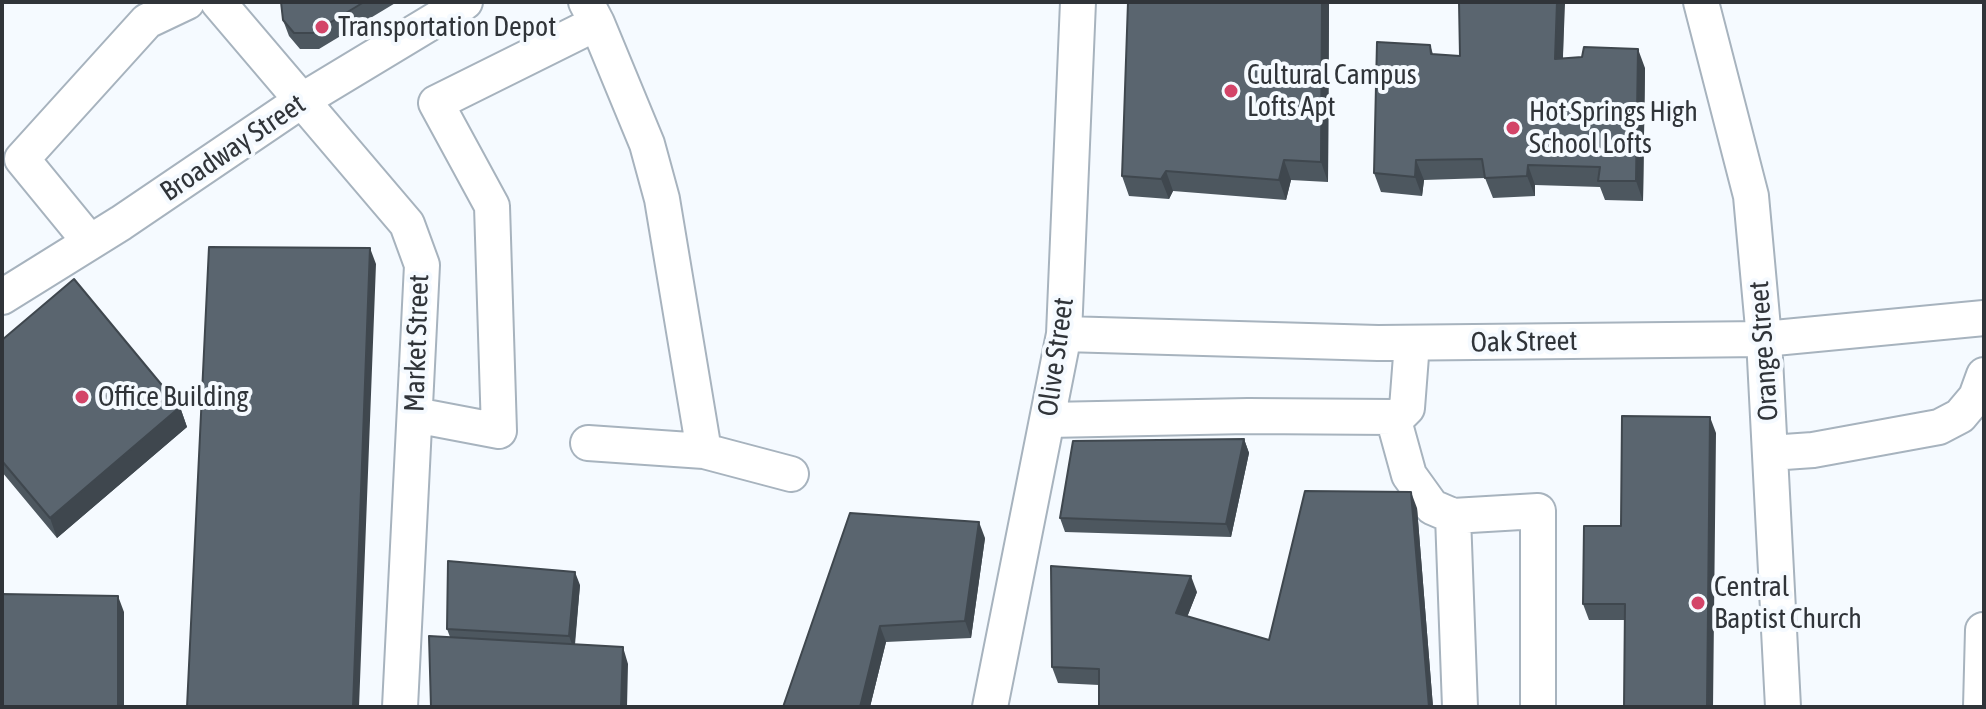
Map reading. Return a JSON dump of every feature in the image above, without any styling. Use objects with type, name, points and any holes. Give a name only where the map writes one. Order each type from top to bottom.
[{"type":"street","points":[[90,242],[12,166],[147,21],[187,2]]},
{"type":"street","name":"Market Street","points":[[218,2],[407,224],[422,265],[400,707]]},
{"type":"street","name":"Broadway Street","points":[[2,297],[121,223],[301,101],[465,2]]},
{"type":"street","name":"Olive Street","points":[[990,707],[1064,334],[1078,2]]},
{"type":"street","name":"Orange Street","points":[[1701,2],[1751,196],[1764,339],[1783,707]]},
{"type":"street","points":[[415,415],[499,431],[492,206],[436,103],[591,13],[647,144],[662,199],[704,451]]},
{"type":"street","points":[[1984,318],[1984,325]]},
{"type":"street","name":"Oak Street","points":[[1064,334],[1412,343],[1764,339],[1984,318]]},
{"type":"street","points":[[1048,420],[1393,417],[1407,408],[1412,343]]},
{"type":"street","points":[[1770,453],[1813,450],[1939,427],[1960,416],[1976,397],[1984,375]]},
{"type":"street","points":[[1393,417],[1409,475],[1432,507],[1453,516],[1538,511],[1538,707]]},
{"type":"street","points":[[588,443],[704,451],[791,474]]},
{"type":"street","points":[[1453,516],[1460,707]]},
{"type":"street","points":[[1981,707],[1983,630]]},
{"type":"building","points":[[281,2],[364,2],[313,33],[294,33],[283,20]]},
{"type":"building","name":"Cultural Campus Lofts Apt","points":[[1128,2],[1322,2],[1321,162],[1284,160],[1279,180],[1166,171],[1161,179],[1122,176]]},
{"type":"building","name":"Hot Springs High School Lofts","points":[[1459,2],[1557,2],[1555,59],[1582,57],[1584,47],[1638,49],[1636,181],[1598,181],[1600,167],[1528,165],[1527,176],[1485,178],[1482,159],[1416,160],[1415,177],[1374,173],[1377,42],[1430,45],[1431,54],[1460,56]]},
{"type":"building","points":[[209,247],[370,248],[353,707],[187,707]]},
{"type":"building","name":"Office Building","points":[[74,279],[180,407],[50,518],[2,461],[2,340]]},
{"type":"building","points":[[1622,416],[1710,417],[1707,707],[1624,707],[1625,604],[1583,604],[1584,526],[1621,526]]},
{"type":"building","points":[[1244,439],[1226,524],[1060,518],[1073,441]]},
{"type":"building","points":[[1305,491],[1411,492],[1429,707],[1099,707],[1099,669],[1052,667],[1051,566],[1191,576],[1176,613],[1269,640]]},
{"type":"building","points":[[850,513],[979,522],[965,621],[880,626],[860,707],[783,707]]},
{"type":"building","points":[[448,561],[575,572],[569,636],[447,629]]},
{"type":"building","points":[[2,594],[118,596],[118,707],[2,707]]},
{"type":"building","points":[[429,636],[623,647],[621,707],[431,707]]},
{"type":"place","name":"Transportation Depot","points":[[322,27]]},
{"type":"place","name":"Cultural Campus Lofts Apt","points":[[1231,91]]},
{"type":"place","name":"Hot Springs High School Lofts","points":[[1513,128]]},
{"type":"place","name":"Office Building","points":[[82,397]]},
{"type":"place","name":"Central Baptist Church","points":[[1698,603]]}]
